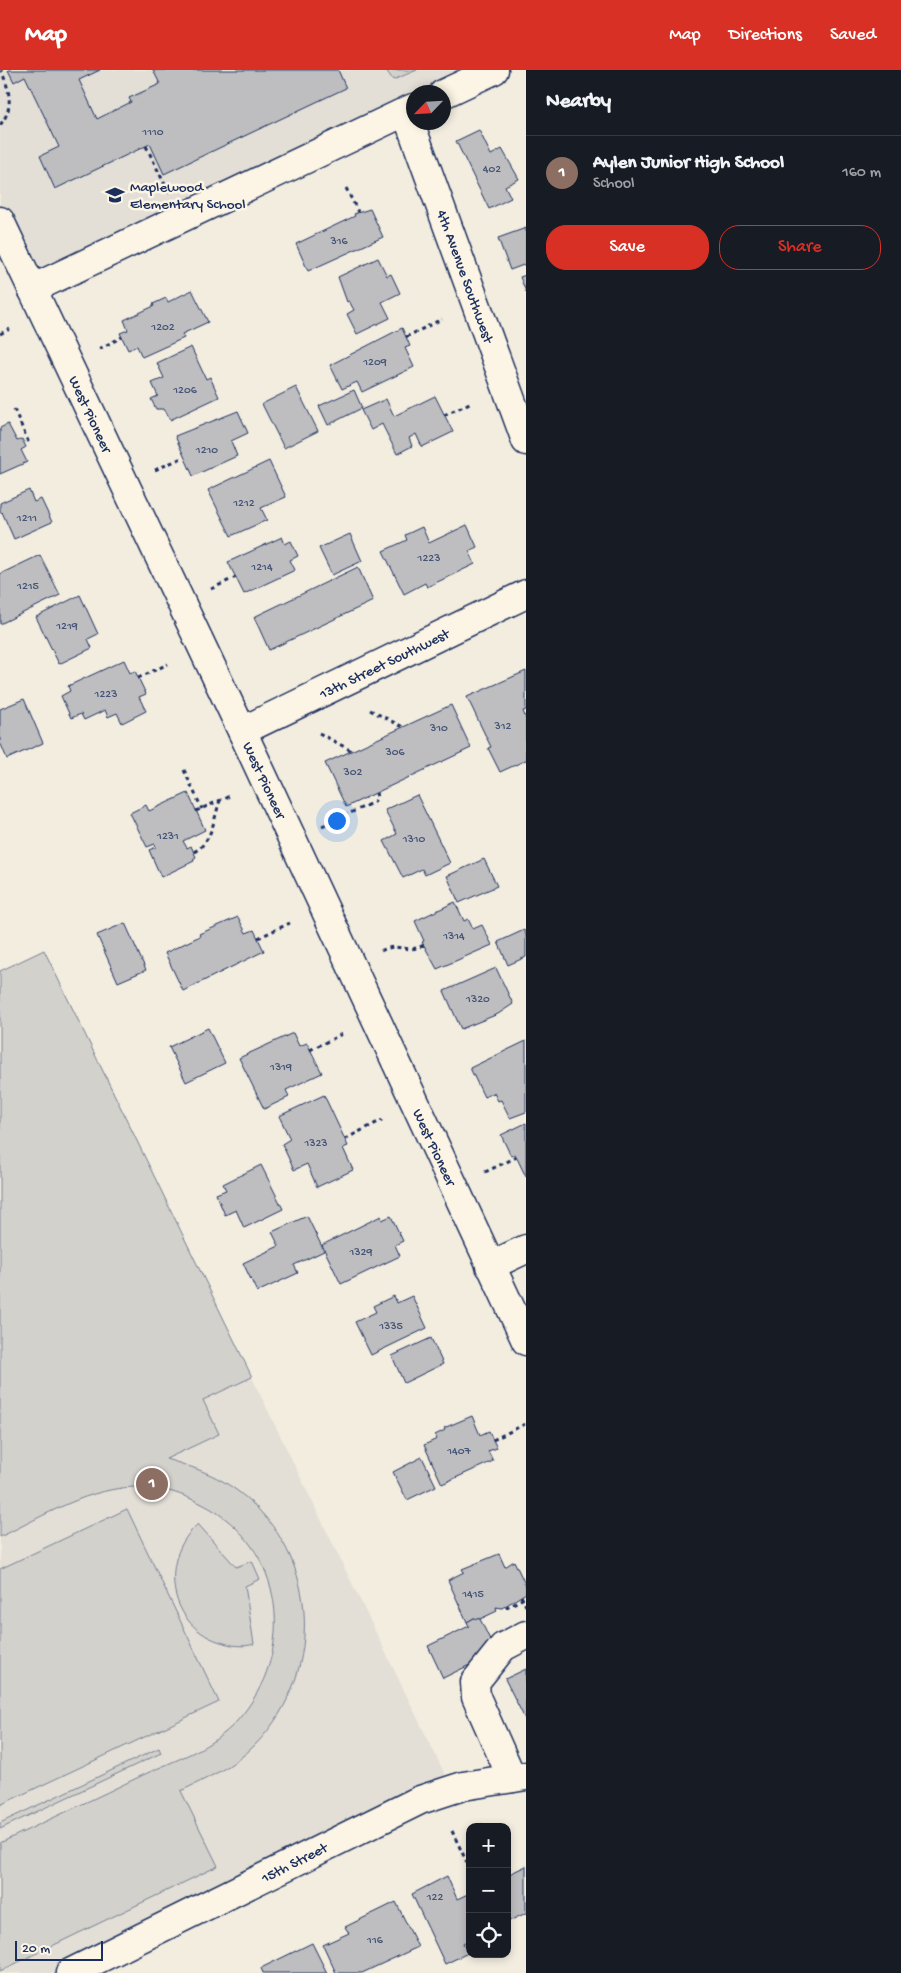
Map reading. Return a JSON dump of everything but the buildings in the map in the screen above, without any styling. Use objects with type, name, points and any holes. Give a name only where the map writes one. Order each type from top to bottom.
[{"type":"street","points":[[451,91],[494,70]]},
{"type":"street","points":[[32,289],[406,112]]},
{"type":"street","name":"4th Avenue Southwest","points":[[417,130],[526,441]]},
{"type":"street","name":"West Pioneer","points":[[0,220],[242,731],[526,1341]]},
{"type":"street","name":"13th Street Southwest","points":[[242,731],[526,594]]},
{"type":"street","points":[[490,1266],[526,1249]]},
{"type":"street","points":[[519,1777],[476,1697],[475,1682],[499,1651],[526,1635]]},
{"type":"street","name":"15th Street","points":[[70,1973],[420,1800],[463,1786],[519,1777]]},
{"type":"path","points":[[0,125],[7,112],[10,100],[9,88],[1,70]]},
{"type":"path","points":[[146,146],[169,193]]},
{"type":"path","points":[[346,188],[358,212]]},
{"type":"path","points":[[406,337],[442,319]]},
{"type":"path","points":[[0,334],[10,329]]},
{"type":"path","points":[[99,349],[122,337]]},
{"type":"path","points":[[444,415],[472,402]]},
{"type":"path","points":[[14,410],[28,441],[24,443]]},
{"type":"path","points":[[155,470],[184,457]]},
{"type":"path","points":[[211,589],[236,577]]},
{"type":"path","points":[[138,678],[168,664]]},
{"type":"path","points":[[370,710],[403,727]]},
{"type":"path","points":[[319,733],[352,751]]},
{"type":"path","points":[[184,770],[202,808]]},
{"type":"path","points":[[322,826],[374,802],[378,797],[376,793]]},
{"type":"path","points":[[196,811],[230,796]]},
{"type":"path","points":[[194,852],[201,848],[208,838],[220,800]]},
{"type":"path","points":[[258,938],[290,923]]},
{"type":"path","points":[[381,951],[393,946],[414,950],[424,945]]},
{"type":"path","points":[[310,1050],[342,1034]]},
{"type":"path","points":[[344,1139],[382,1120]]},
{"type":"path","points":[[485,1172],[517,1157]]},
{"type":"path","points":[[493,1440],[525,1424]]},
{"type":"path","points":[[506,1606],[523,1597],[526,1606]]},
{"type":"path","points":[[452,1831],[470,1868]]},
{"type":"shaded area","name":"Maplewood Elementary School","points":[[0,70],[494,70],[451,89],[451,85],[406,85],[406,111],[32,289],[0,221]]},
{"type":"shaded area","points":[[386,70],[417,70],[393,80]]},
{"type":"shaded area","points":[[44,950],[452,1789],[75,1973],[0,1973],[0,971]]},
{"type":"shaded area","points":[[44,950],[252,1377],[203,1400],[219,1434],[166,1459],[200,1470],[232,1487],[261,1512],[283,1542],[297,1575],[304,1611],[303,1647],[295,1682],[279,1715],[255,1745],[230,1765],[181,1791],[218,1866],[0,1971],[0,1843],[217,1739],[237,1721],[256,1694],[269,1664],[275,1634],[274,1603],[266,1573],[251,1546],[230,1523],[202,1504],[179,1494],[157,1488],[141,1487],[104,1491],[68,1504],[0,1537],[0,971]]},
{"type":"shaded area","points":[[127,1509],[219,1702],[0,1805],[0,1569]]},
{"type":"shaded area","points":[[198,1524],[236,1567],[252,1561],[260,1579],[245,1586],[254,1644],[243,1646],[231,1645],[205,1635],[191,1624],[181,1609],[175,1592],[174,1574],[177,1556],[185,1539]]},
{"type":"shaded area","points":[[159,1748],[161,1753],[0,1829],[0,1823]]},
{"type":"place","name":"Maplewood Elementary School","points":[[115,195]]},
{"type":"place","name":"Aylen Junior High School","points":[[152,1484]]}]
